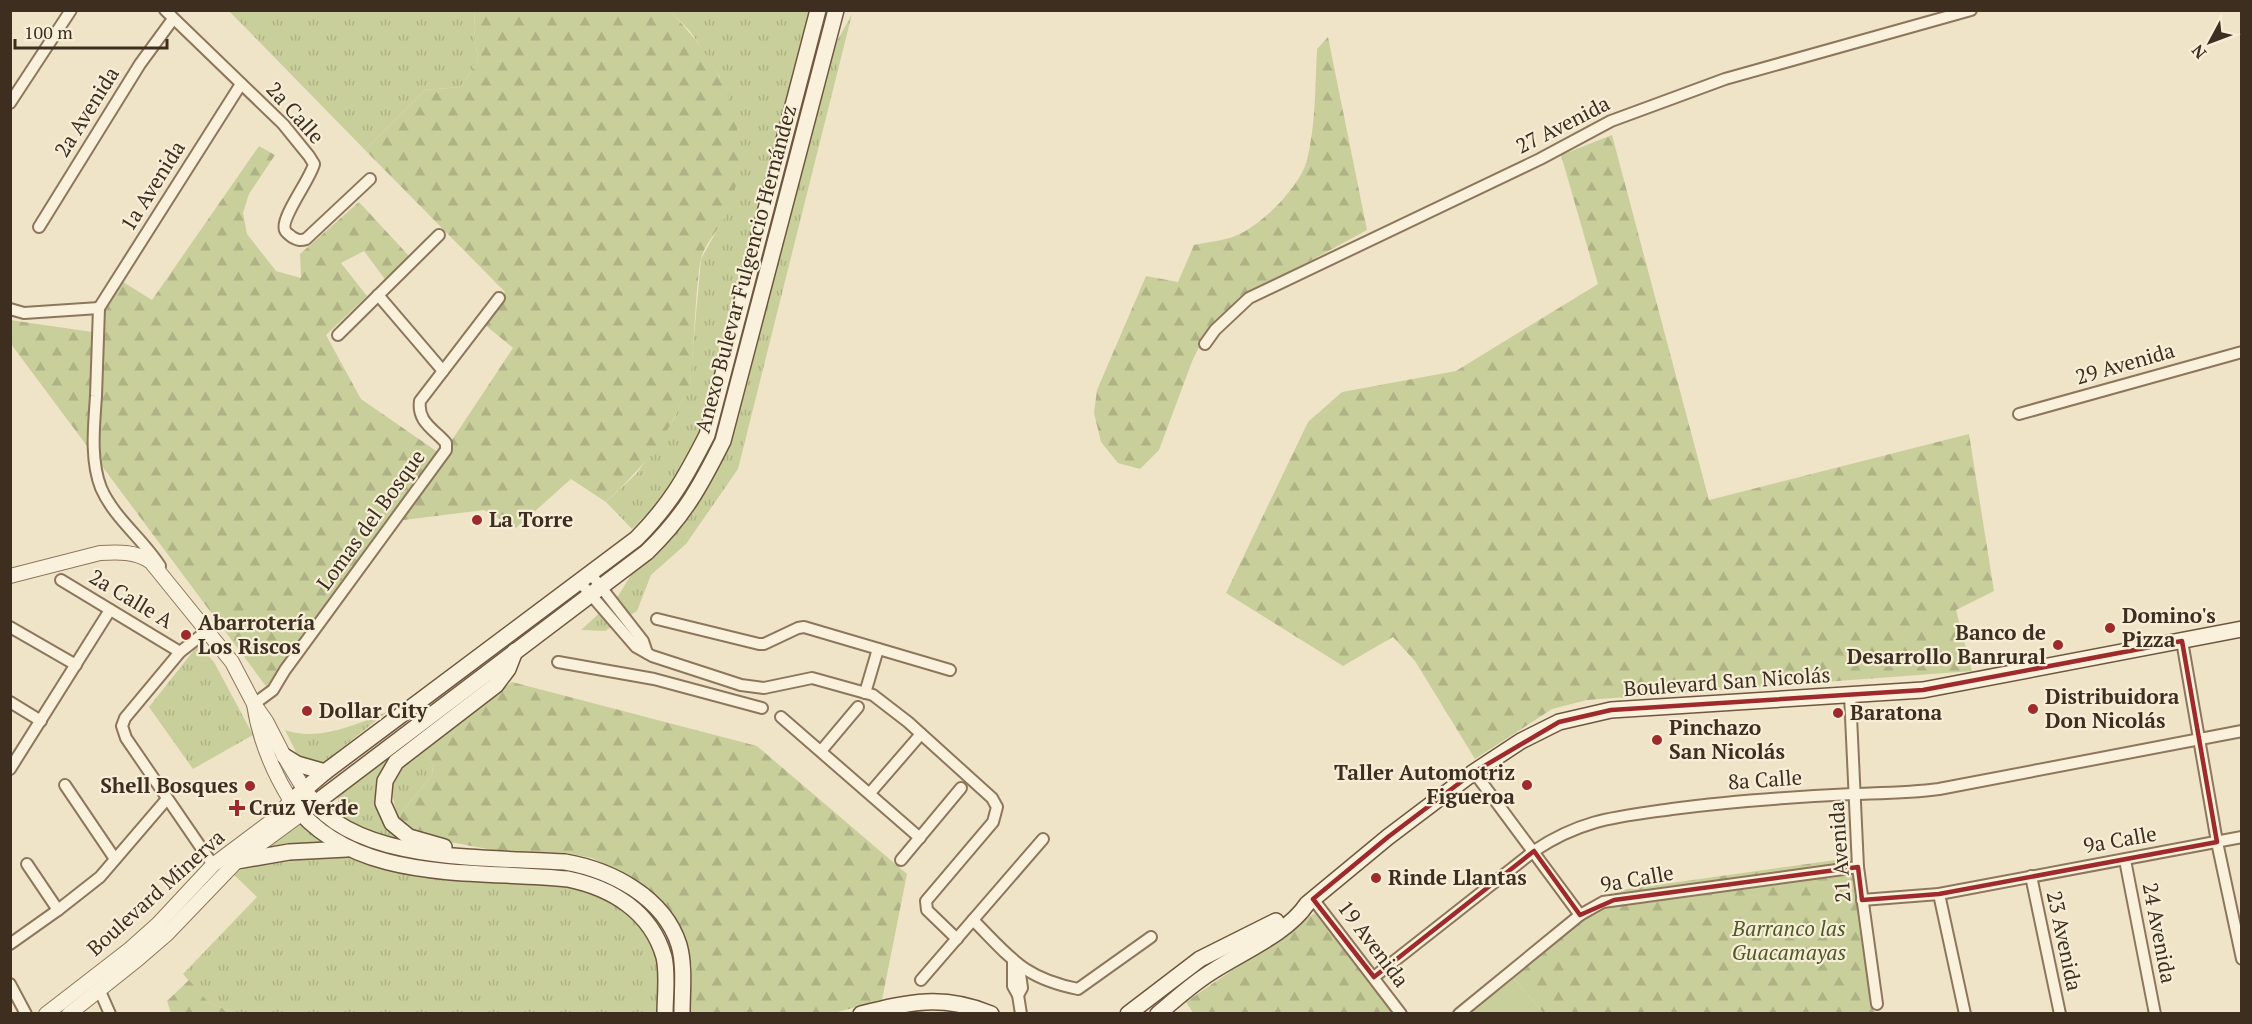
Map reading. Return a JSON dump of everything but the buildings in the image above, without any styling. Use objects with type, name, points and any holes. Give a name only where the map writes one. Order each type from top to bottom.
[{"type":"main road","name":"Anexo Bulevar Fulgencio Hernández","points":[[291,801],[326,772],[636,538],[658,516],[683,482],[706,435],[818,10]]},
{"type":"main road","name":"Anexo Bulevar Fulgencio Hernández","points":[[301,814],[647,552],[672,528],[698,491],[723,441],[836,10]]},
{"type":"main road","name":"Boulevard San Nicolás","points":[[1158,1014],[1210,972],[1300,916],[1310,902],[1388,837],[1474,772],[1521,741],[1559,722],[1611,710],[1923,690],[2241,629]]},
{"type":"main road","points":[[502,858],[475,849],[441,847],[409,837],[392,823],[383,803],[382,792],[389,770],[396,762],[496,686],[508,669],[515,651]]},
{"type":"main road","points":[[284,756],[307,768],[326,772]]},
{"type":"main road","points":[[304,789],[331,820],[348,831],[377,841],[423,853],[565,862],[586,866],[625,882],[656,907],[671,927],[679,945],[683,973],[682,1014]]},
{"type":"main road","points":[[291,801],[301,814],[323,834],[379,860],[409,867],[568,879],[611,892],[627,903],[656,937],[664,959],[665,1014]]},
{"type":"main road","points":[[237,861],[300,850],[353,849]]},
{"type":"main road","name":"Boulevard San Nicolás","points":[[1128,1014],[1200,959],[1267,927],[1295,908],[1310,902]]},
{"type":"main road","points":[[861,1014],[922,1001],[964,1005],[991,1014]]},
{"type":"street","points":[[10,103],[71,10]]},
{"type":"street","name":"2a Calle","points":[[165,10],[283,124],[314,164],[312,174],[286,218],[284,228],[295,239],[300,241],[306,239],[370,179]]},
{"type":"street","name":"27 Avenida","points":[[1205,344],[1215,330],[1249,298],[1540,159],[1611,121],[1725,79],[1971,10]]},
{"type":"street","name":"2a Avenida","points":[[39,227],[140,64],[173,19]]},
{"type":"street","name":"1a Avenida","points":[[99,308],[241,84]]},
{"type":"street","points":[[338,335],[439,235]]},
{"type":"street","points":[[378,295],[442,371]]},
{"type":"street","name":"Lomas del Bosque","points":[[254,704],[273,690],[285,670],[446,450],[446,443],[422,420],[419,410],[420,401],[499,298]]},
{"type":"street","points":[[10,309],[24,313],[99,308],[94,438],[96,469],[101,488],[113,509],[151,551],[176,591]]},
{"type":"street","name":"29 Avenida","points":[[2019,414],[2241,352]]},
{"type":"street","points":[[10,576],[100,553],[115,552],[144,557],[160,571],[237,669],[254,704],[304,789]]},
{"type":"street","points":[[585,577],[636,647],[652,656],[732,682],[765,688],[812,678],[880,699],[992,798],[997,807],[993,822],[926,901],[927,910],[957,939]]},
{"type":"street","name":"2a Calle A","points":[[61,579],[180,652]]},
{"type":"street","points":[[10,769],[110,610]]},
{"type":"street","points":[[657,619],[759,644],[804,627],[950,670]]},
{"type":"street","points":[[10,627],[76,665]]},
{"type":"street","points":[[208,630],[180,652],[125,718],[122,726],[126,738],[166,800],[213,865]]},
{"type":"street","points":[[2182,641],[2217,842],[2241,959]]},
{"type":"street","points":[[865,693],[878,649]]},
{"type":"street","points":[[558,662],[654,679],[762,708]]},
{"type":"street","points":[[726,698],[732,682]]},
{"type":"street","name":"21 Avenida","points":[[1850,695],[1858,867],[1877,1004]]},
{"type":"street","points":[[10,702],[41,721]]},
{"type":"street","points":[[254,704],[257,723],[269,757],[291,801]]},
{"type":"street","points":[[821,751],[858,707]]},
{"type":"street","points":[[781,717],[920,838]]},
{"type":"street","name":"8a Calle","points":[[1374,977],[1534,851],[1580,826],[1625,816],[1732,801],[1856,794],[1900,794],[1939,789],[2241,731]]},
{"type":"street","points":[[870,793],[921,734]]},
{"type":"street","points":[[1474,772],[1580,915]]},
{"type":"street","points":[[65,785],[115,859]]},
{"type":"street","points":[[901,860],[961,788]]},
{"type":"street","points":[[10,944],[100,877],[166,800]]},
{"type":"street","name":"Boulevard Minerva","points":[[46,1014],[130,949],[158,924],[213,865],[273,820],[291,801]]},
{"type":"street","name":"Boulevard Minerva","points":[[69,1014],[167,934],[237,861],[301,814]]},
{"type":"street","name":"9a Calle","points":[[1862,900],[1939,894],[2241,837]]},
{"type":"street","points":[[921,980],[1043,839]]},
{"type":"street","name":"24 Avenida","points":[[2125,860],[2155,1014]]},
{"type":"street","points":[[27,864],[58,910]]},
{"type":"street","name":"9a Calle","points":[[1460,1014],[1595,905],[1614,900],[1858,867]]},
{"type":"street","name":"23 Avenida","points":[[2031,876],[2060,1014]]},
{"type":"street","points":[[1939,894],[1965,1014]]},
{"type":"street","name":"19 Avenida","points":[[1310,902],[1374,977],[1401,1014]]},
{"type":"street","points":[[973,920],[1016,963],[1039,978],[1078,989],[1151,937]]},
{"type":"street","points":[[1016,963],[1013,986],[1018,995],[1021,1014]]},
{"type":"street","points":[[10,984],[26,1014]]},
{"type":"street","points":[[99,989],[110,1014]]},
{"type":"highlighted area","points":[[2182,641],[2217,842],[1939,894],[1862,900],[1858,867],[1614,900],[1580,915],[1534,851],[1374,977],[1313,899],[1388,837],[1474,772],[1559,722],[1611,710],[1923,690]]},
{"type":"green space","points":[[229,11],[475,11],[474,30],[478,61],[460,87],[425,90],[365,150]]},
{"type":"green space","points":[[475,11],[670,11],[706,54],[720,77],[737,125],[739,151],[737,178],[730,207],[705,248],[700,263],[689,383],[675,416],[659,443],[640,468],[606,502],[571,479],[516,528],[484,510],[396,521],[271,693],[11,344],[10,320],[99,333],[103,315],[120,280],[152,300],[259,146],[275,155],[249,194],[243,213],[247,234],[276,271],[301,278],[300,254],[359,202],[410,257],[387,282],[364,251],[341,263],[367,296],[326,335],[361,399],[442,455],[513,348],[484,324],[505,292],[365,150],[425,90],[460,87],[478,61],[474,30]]},
{"type":"green space","points":[[670,11],[809,11],[695,450],[669,492],[632,529],[606,502],[637,473],[674,419],[690,381],[701,259],[729,208],[720,77],[690,31]]},
{"type":"green space","points":[[852,14],[738,469],[686,544],[651,575],[637,611],[605,631],[581,630],[618,596],[633,572],[683,525],[701,498],[717,464],[830,54]]},
{"type":"green space","points":[[1328,37],[1367,230],[1240,299],[1208,330],[1193,359],[1159,450],[1140,469],[1118,463],[1101,442],[1094,413],[1097,390],[1146,276],[1178,282],[1194,245],[1225,239],[1245,231],[1267,215],[1288,193],[1303,171],[1307,160],[1314,119],[1317,49]]},
{"type":"green space","points":[[1612,135],[1709,500],[1969,434],[1994,591],[1956,610],[1972,671],[1587,700],[1552,709],[1475,759],[1415,661],[1393,637],[1343,666],[1226,593],[1308,422],[1342,392],[1456,371],[1598,284],[1561,155]]},
{"type":"green space","points":[[198,645],[214,662],[253,735],[193,769],[149,707]]},
{"type":"green space","points":[[503,668],[499,678],[396,758],[381,792],[415,846],[365,831],[338,815],[338,797],[342,789]]},
{"type":"green space","points":[[512,682],[757,746],[907,874],[882,1000],[834,1013],[690,1013],[692,966],[684,937],[670,913],[649,891],[625,875],[592,858],[566,853],[493,850],[439,840],[415,834],[399,822],[398,817],[432,775],[433,766],[425,749]]},
{"type":"green space","points":[[387,712],[330,760],[315,765],[297,758],[285,730],[311,734],[324,733]]},
{"type":"green space","points":[[425,749],[433,766],[432,775],[398,817],[393,792],[395,777],[406,764]]},
{"type":"green space","points":[[300,824],[332,845],[257,854],[297,825]]},
{"type":"green space","points":[[348,856],[383,869],[424,877],[554,883],[589,890],[628,910],[655,947],[659,963],[659,1013],[233,1014],[233,1012],[210,1004],[183,974],[257,897],[233,874],[274,860]]},
{"type":"green space","name":"Barranco las Guacamayas","points":[[1850,858],[1874,1013],[1543,1013],[1507,970],[1593,905],[1621,890]]},
{"type":"green space","points":[[1315,913],[1395,1013],[1193,1013],[1186,1002]]},
{"type":"green space","points":[[1507,970],[1543,1013],[1454,1014]]},
{"type":"green space","points":[[189,980],[210,1004],[233,1013],[171,1013],[167,1001]]},
{"type":"place","name":"La Torre","points":[[477,520]]},
{"type":"place","name":"Domino's Pizza","points":[[2110,628]]},
{"type":"place","name":"Abarrotería Los Riscos","points":[[186,635]]},
{"type":"place","name":"Banco de Desarrollo Banrural","points":[[2058,645]]},
{"type":"place","name":"Distribuidora Don Nicolás","points":[[2033,709]]},
{"type":"place","name":"Dollar City","points":[[307,711]]},
{"type":"place","name":"Baratona","points":[[1838,713]]},
{"type":"place","name":"Pinchazo San Nicolás","points":[[1657,740]]},
{"type":"place","name":"Taller Automotriz Figueroa","points":[[1527,785]]},
{"type":"place","name":"Shell Bosques","points":[[250,786]]},
{"type":"place","name":"Cruz Verde","points":[[237,808]]},
{"type":"place","name":"Rinde Llantas","points":[[1376,878]]}]
